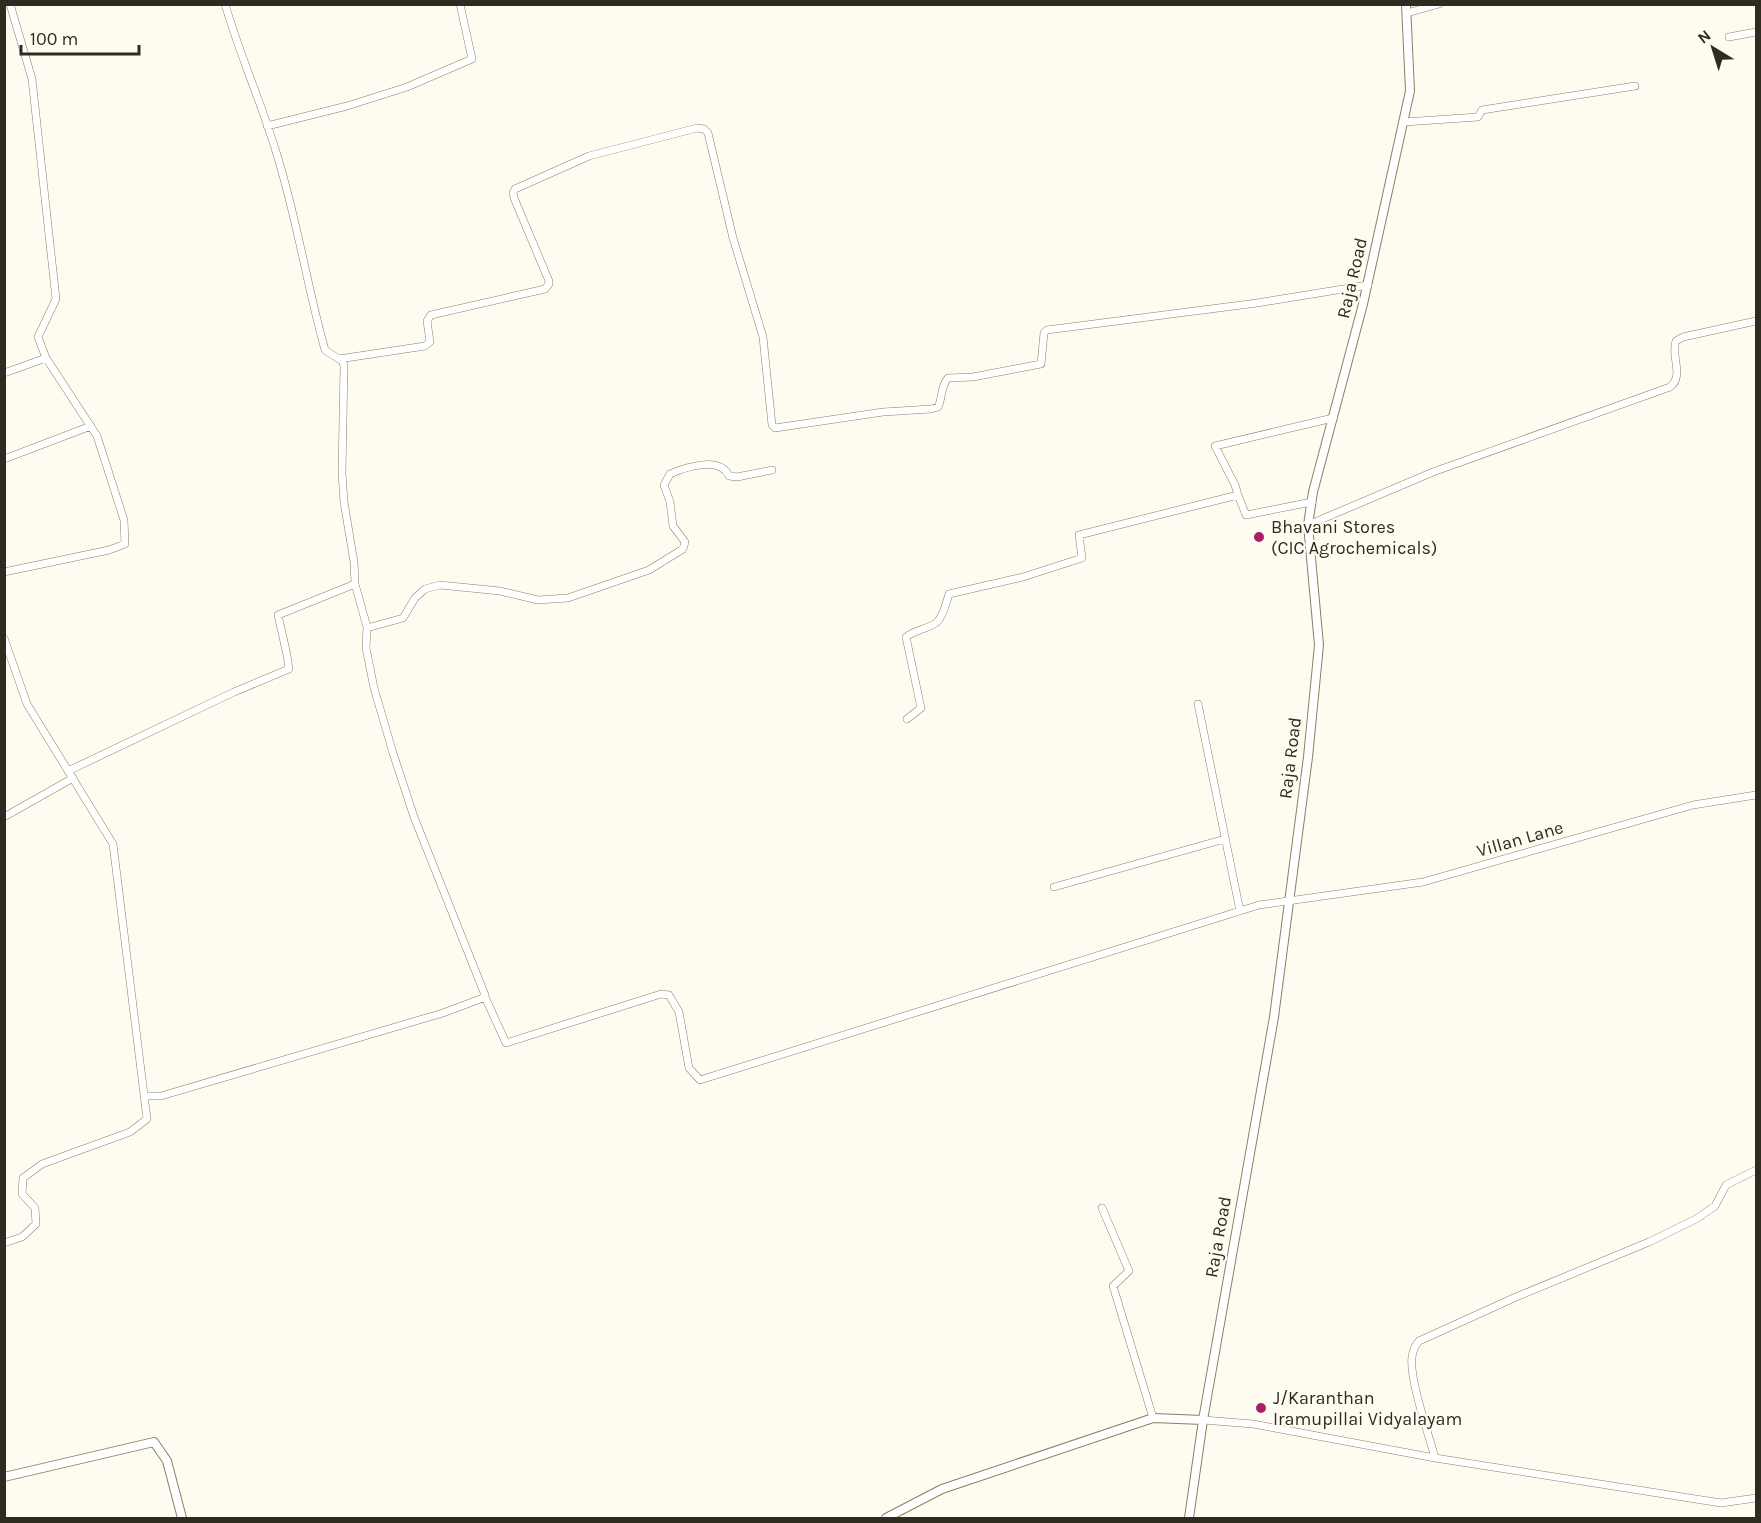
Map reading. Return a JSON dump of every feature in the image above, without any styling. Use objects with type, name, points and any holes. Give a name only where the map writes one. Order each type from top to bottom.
[{"type":"street","points":[[4,572],[109,550],[125,544],[124,520],[97,436],[46,358],[38,337],[56,299],[32,79],[10,4]]},
{"type":"street","points":[[144,1096],[161,1096],[443,1013],[485,997],[414,817],[374,688],[366,648],[367,628],[355,584],[354,562],[344,502],[342,473],[344,365],[325,350],[277,156],[225,4]]},
{"type":"street","points":[[267,126],[347,106],[397,90],[472,59],[460,4]]},
{"type":"street","points":[[1407,9],[1439,4]]},
{"type":"street","name":"Raja Road","points":[[1189,1518],[1203,1420],[1274,1017],[1308,756],[1319,645],[1308,525],[1312,501],[1368,285],[1410,91],[1407,9]]},
{"type":"street","points":[[1729,37],[1756,32]]},
{"type":"street","points":[[1404,122],[1478,117],[1482,110],[1635,86]]},
{"type":"street","points":[[339,359],[425,346],[429,342],[427,321],[431,315],[545,290],[549,280],[514,198],[515,189],[589,156],[697,128],[704,129],[708,133],[733,238],[763,337],[772,425],[775,428],[850,416],[938,407],[943,386],[948,378],[973,377],[1041,364],[1044,333],[1047,330],[1257,303],[1368,285]]},
{"type":"street","points":[[1308,525],[1433,472],[1670,387],[1675,383],[1677,376],[1674,346],[1676,341],[1683,337],[1756,321]]},
{"type":"street","points":[[4,373],[46,358]]},
{"type":"street","points":[[1312,501],[1246,514],[1235,485],[1215,446],[1333,418]]},
{"type":"street","points":[[4,459],[91,426]]},
{"type":"street","points":[[367,628],[404,618],[415,598],[425,589],[440,585],[500,591],[538,600],[568,598],[649,570],[683,549],[685,542],[673,526],[670,502],[664,485],[670,474],[705,465],[718,465],[726,470],[729,476],[737,477],[772,470]]},
{"type":"street","points":[[907,719],[921,708],[906,637],[912,632],[936,624],[943,613],[949,594],[998,584],[1082,558],[1079,535],[1238,495]]},
{"type":"street","points":[[68,771],[234,692],[289,669],[278,615],[355,584]]},
{"type":"street","points":[[4,638],[27,704],[113,844],[147,1119],[130,1132],[42,1164],[22,1178],[22,1194],[34,1208],[36,1224],[22,1237],[4,1243]]},
{"type":"street","points":[[1198,704],[1240,911]]},
{"type":"street","points":[[4,817],[73,778]]},
{"type":"street","name":"Villan Lane","points":[[485,997],[506,1043],[662,994],[669,995],[679,1012],[689,1068],[700,1080],[1240,911],[1289,899],[1423,882],[1693,806],[1756,795]]},
{"type":"street","points":[[1054,886],[1225,839]]},
{"type":"street","points":[[1435,1458],[1418,1394],[1412,1359],[1415,1345],[1419,1341],[1516,1297],[1649,1242],[1696,1219],[1715,1206],[1726,1185],[1756,1170]]},
{"type":"street","points":[[1102,1208],[1129,1272],[1113,1286],[1153,1418]]},
{"type":"street","points":[[886,1518],[942,1489],[1153,1418],[1254,1424],[1435,1458],[1722,1503],[1756,1498]]},
{"type":"street","points":[[4,1477],[154,1442],[166,1461],[182,1518]]},
{"type":"place","name":"Bhavani Stores (CIC Agrochemicals)","points":[[1259,537]]},
{"type":"place","name":"J/Karanthan Iramupillai Vidyalayam","points":[[1261,1408]]}]
